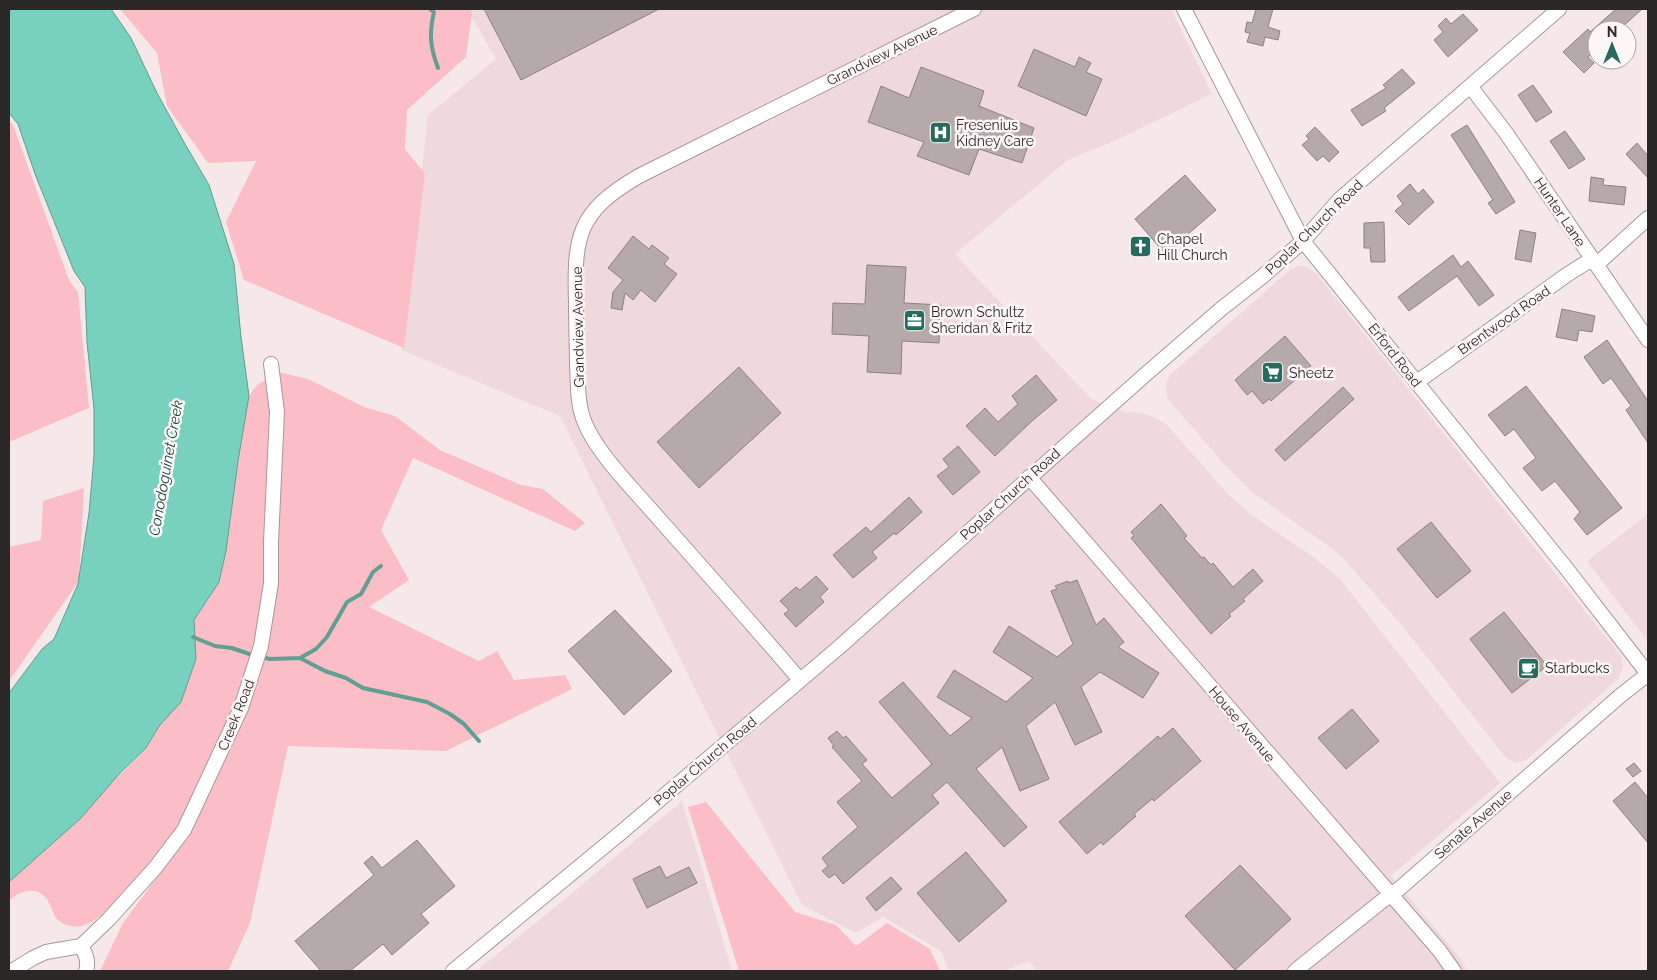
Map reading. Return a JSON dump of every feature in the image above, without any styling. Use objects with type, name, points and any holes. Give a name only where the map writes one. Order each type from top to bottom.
[{"type":"street","name":"Grandview Avenue","points":[[800,680],[600,450],[590,434],[583,417],[578,386],[575,277],[579,241],[584,226],[593,210],[618,188],[974,9]]},
{"type":"street","name":"Poplar Church Road","points":[[453,971],[618,835],[837,649],[1029,477],[1221,309],[1303,241],[1340,199],[1559,9]]},
{"type":"street","name":"Erford Road","points":[[1185,10],[1303,241],[1560,561],[1648,674]]},
{"type":"street","name":"Hunter Lane","points":[[1470,86],[1506,133],[1648,340]]},
{"type":"street","name":"Brentwood Road","points":[[1417,382],[1568,274],[1594,262],[1648,218]]},
{"type":"street","name":"Creek Road","points":[[82,946],[110,919],[184,830],[241,708],[261,646],[271,583],[270,542],[277,412],[271,364]]},
{"type":"street","name":"House Avenue","points":[[1029,477],[1439,950],[1454,971]]},
{"type":"street","name":"Senate Avenue","points":[[1296,971],[1390,895],[1620,696],[1648,674]]},
{"type":"street","points":[[12,971],[46,952],[82,946],[87,956],[86,971]]},
{"type":"shaded area","points":[[120,9],[470,9],[472,14],[466,57],[407,110],[405,149],[425,174],[404,348],[244,280],[226,222],[256,161],[208,163],[167,106],[157,53]]},
{"type":"shaded area","points":[[467,9],[1171,9],[1212,94],[1112,142],[1068,160],[955,254],[1091,399],[1128,413],[1142,413],[1154,417],[1167,425],[1228,494],[1249,513],[1316,559],[1340,579],[1500,783],[1391,876],[1462,960],[1467,971],[1037,971],[1029,961],[1004,971],[949,971],[941,951],[883,917],[856,933],[802,905],[560,416],[401,350],[428,115],[496,59]]},
{"type":"shaded area","points":[[9,121],[13,125],[69,280],[78,292],[89,408],[9,442]]},
{"type":"shaded area","points":[[1298,266],[1304,266],[1315,272],[1621,656],[1623,667],[1618,679],[1526,760],[1516,763],[1506,758],[1408,633],[1345,560],[1334,550],[1253,493],[1224,464],[1167,398],[1166,384],[1170,375],[1290,270]]},
{"type":"shaded area","points":[[279,372],[308,379],[364,407],[395,416],[440,450],[521,485],[543,489],[585,523],[575,531],[413,458],[381,530],[409,580],[369,607],[479,661],[497,651],[514,680],[565,675],[572,689],[446,751],[288,746],[250,923],[228,971],[100,971],[123,923],[189,834],[180,826],[120,898],[93,921],[81,926],[75,927],[58,920],[44,896],[34,891],[18,894],[9,901],[9,882],[146,749],[159,726],[181,701],[194,620],[219,582],[226,551],[249,396],[257,385]]},
{"type":"shaded area","points":[[84,488],[79,581],[9,681],[9,547],[41,540],[43,501]]},
{"type":"shaded area","points":[[1648,514],[1648,642],[1587,561]]},
{"type":"shaded area","points":[[682,801],[732,971],[476,971],[565,899]]},
{"type":"shaded area","points":[[706,802],[795,912],[836,925],[856,946],[887,923],[930,949],[940,971],[739,971],[688,807]]},
{"type":"water","name":"Conodoguinet Creek","points":[[9,9],[111,9],[131,38],[157,93],[209,185],[234,264],[249,396],[226,551],[219,582],[194,620],[196,659],[181,702],[159,726],[146,748],[120,773],[81,818],[9,882],[9,693],[42,649],[54,639],[78,584],[89,513],[94,456],[94,409],[87,342],[85,287],[74,271],[35,174],[18,124],[9,113]]},
{"type":"building","points":[[484,9],[659,9],[521,80]]},
{"type":"building","points":[[1256,9],[1273,9],[1268,27],[1280,31],[1278,40],[1265,37],[1263,46],[1247,42],[1250,33],[1245,32],[1247,22],[1252,23]]},
{"type":"building","points":[[1616,9],[1642,9],[1630,20],[1604,20]]},
{"type":"building","points":[[1463,14],[1478,30],[1448,57],[1434,40],[1443,32],[1438,26],[1446,18],[1451,24]]},
{"type":"building","points":[[1587,30],[1587,70],[1584,73],[1563,52]]},
{"type":"building","points":[[1034,49],[1075,67],[1079,57],[1091,63],[1086,72],[1102,79],[1086,116],[1018,86]]},
{"type":"building","points":[[921,67],[984,91],[979,106],[1034,128],[1022,163],[979,149],[969,175],[917,156],[924,142],[868,122],[881,86],[909,98]]},
{"type":"building","points":[[1402,69],[1415,83],[1384,108],[1386,111],[1362,126],[1351,110],[1386,88],[1383,85]]},
{"type":"building","points":[[1533,85],[1552,112],[1536,122],[1518,95]]},
{"type":"building","points":[[1467,125],[1515,202],[1496,214],[1488,203],[1493,200],[1451,135]]},
{"type":"building","points":[[1315,127],[1339,152],[1329,162],[1323,156],[1317,161],[1302,145],[1309,139],[1306,136]]},
{"type":"building","points":[[1565,131],[1585,159],[1569,169],[1550,141]]},
{"type":"building","points":[[1637,143],[1648,156],[1648,178],[1626,154]]},
{"type":"building","points":[[1185,175],[1216,210],[1180,241],[1182,243],[1167,256],[1135,219]]},
{"type":"building","points":[[1591,177],[1604,179],[1603,185],[1626,187],[1624,205],[1589,201]]},
{"type":"building","points":[[1410,184],[1418,194],[1423,189],[1434,202],[1409,225],[1395,211],[1403,204],[1397,196]]},
{"type":"building","points":[[1384,222],[1385,262],[1371,262],[1370,248],[1364,248],[1364,223]]},
{"type":"building","points":[[1520,230],[1536,233],[1531,262],[1515,259]]},
{"type":"building","points":[[633,236],[649,249],[652,245],[669,258],[664,264],[677,274],[655,302],[641,290],[633,300],[625,293],[622,310],[611,308],[613,292],[623,280],[608,268]]},
{"type":"building","points":[[1453,255],[1461,267],[1468,261],[1494,295],[1479,306],[1457,276],[1409,311],[1398,297]]},
{"type":"building","points":[[867,265],[906,267],[904,303],[941,305],[939,343],[902,341],[901,374],[867,372],[869,336],[832,334],[833,303],[865,304]]},
{"type":"building","points":[[1562,309],[1595,316],[1592,332],[1579,330],[1577,341],[1556,337]]},
{"type":"building","name":"Sheetz","points":[[1285,336],[1311,366],[1271,401],[1269,399],[1263,404],[1252,391],[1247,395],[1235,380]]},
{"type":"building","points":[[1607,340],[1648,401],[1648,443],[1626,410],[1631,406],[1611,378],[1603,384],[1584,357]]},
{"type":"building","points":[[739,367],[781,413],[699,488],[657,442]]},
{"type":"building","points":[[1036,375],[1057,400],[995,456],[966,426],[985,408],[998,422],[1018,404],[1012,396]]},
{"type":"building","points":[[1526,386],[1622,508],[1587,535],[1574,519],[1580,512],[1555,481],[1542,491],[1523,468],[1536,458],[1514,429],[1505,436],[1488,415]]},
{"type":"building","name":"Sheetz","points":[[1343,387],[1354,399],[1285,461],[1275,450]]},
{"type":"building","points":[[958,446],[980,472],[953,495],[937,476],[949,467],[943,459]]},
{"type":"building","points":[[909,497],[922,512],[896,535],[894,533],[872,552],[877,558],[853,578],[833,555],[866,527],[871,532]]},
{"type":"building","points":[[1161,504],[1187,536],[1184,538],[1202,558],[1204,557],[1211,565],[1213,563],[1233,587],[1253,569],[1263,581],[1243,599],[1245,601],[1229,614],[1231,616],[1211,634],[1131,538],[1134,536],[1131,532]]},
{"type":"building","points":[[1431,522],[1471,571],[1437,598],[1397,549]]},
{"type":"building","points":[[816,576],[828,589],[820,597],[824,602],[796,627],[784,614],[789,610],[780,601],[796,587],[800,590]]},
{"type":"building","points":[[1077,580],[1096,625],[1104,618],[1124,642],[1118,647],[1159,673],[1143,698],[1100,672],[1081,687],[1102,732],[1075,745],[1055,702],[1026,726],[1049,779],[1020,791],[1002,747],[976,769],[1027,827],[1004,847],[947,782],[932,795],[939,803],[843,884],[835,874],[829,878],[822,871],[828,866],[822,858],[858,827],[837,802],[862,781],[832,747],[834,746],[828,738],[837,731],[843,738],[846,736],[867,760],[862,764],[892,798],[932,764],[879,702],[903,682],[950,736],[972,718],[937,697],[954,670],[1006,702],[1033,678],[993,652],[1009,626],[1057,657],[1073,644],[1051,591],[1057,589],[1055,586]]},
{"type":"building","points":[[615,610],[672,671],[624,715],[568,651]]},
{"type":"building","points":[[1504,612],[1547,666],[1512,693],[1470,639]]},
{"type":"building","points":[[1352,709],[1379,741],[1346,769],[1318,738]]},
{"type":"building","points":[[1173,728],[1201,761],[1154,801],[1152,799],[1134,814],[1136,816],[1103,845],[1101,842],[1087,854],[1059,822],[1158,736],[1160,739]]},
{"type":"building","points":[[1634,763],[1641,771],[1633,777],[1626,769]]},
{"type":"building","points":[[1635,782],[1648,798],[1648,843],[1613,801]]},
{"type":"building","points":[[417,840],[455,886],[421,914],[429,923],[392,955],[383,944],[350,971],[321,971],[295,941],[374,875],[364,863],[372,856],[382,868]]},
{"type":"building","points":[[966,852],[1007,901],[959,942],[917,893]]},
{"type":"building","points":[[1240,865],[1291,919],[1235,970],[1185,916]]},
{"type":"building","points":[[660,866],[666,878],[689,867],[697,883],[647,908],[633,879]]},
{"type":"building","points":[[891,877],[902,889],[876,911],[866,898]]},
{"type":"waterway","points":[[430,9],[434,12],[431,40],[438,68]]},
{"type":"waterway","points":[[300,658],[316,649],[327,637],[347,602],[361,594],[373,572],[381,566]]},
{"type":"waterway","points":[[193,637],[215,646],[232,648],[255,656]]},
{"type":"waterway","points":[[261,657],[270,659],[300,658],[325,671],[346,678],[363,688],[427,702],[464,724],[479,741]]},
{"type":"place","name":"Fresenius Kidney Care","points":[[940,133]]},
{"type":"place","name":"Chapel Hill Church","points":[[1141,247]]},
{"type":"place","name":"Brown Schultz Sheridan & Fritz","points":[[915,320]]},
{"type":"place","name":"Sheetz","points":[[1273,373]]},
{"type":"place","name":"Starbucks","points":[[1529,668]]}]
